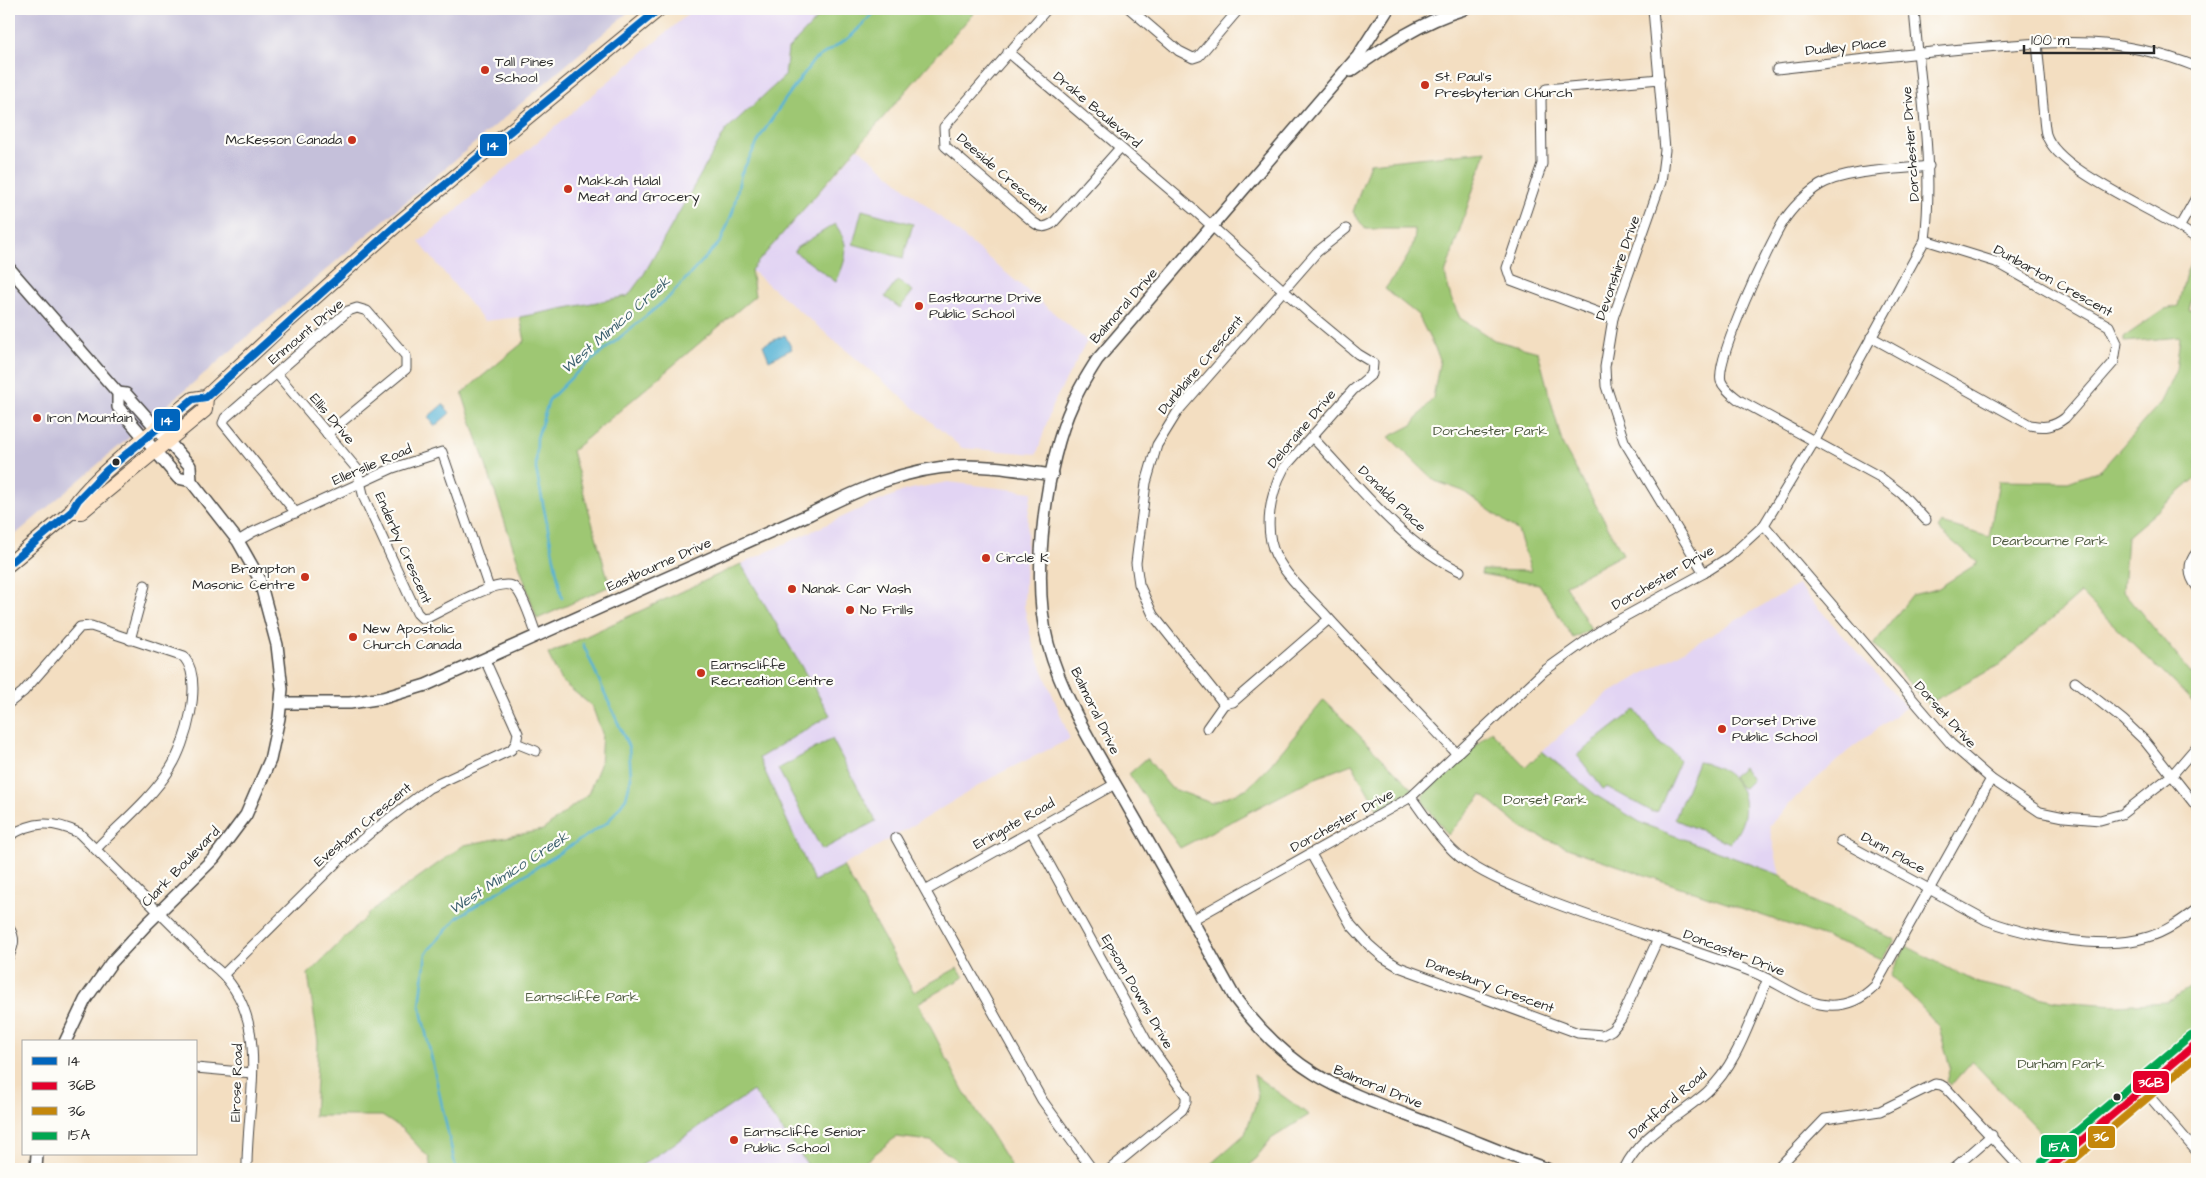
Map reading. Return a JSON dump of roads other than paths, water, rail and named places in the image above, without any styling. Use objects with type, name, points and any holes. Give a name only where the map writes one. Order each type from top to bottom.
[{"type":"main road","points":[[9,564],[71,512],[74,502],[145,439],[192,399],[206,397],[401,221],[659,9]]},
{"type":"main road","points":[[71,512],[82,512],[205,410],[206,397]]},
{"type":"main road","points":[[2048,1169],[2197,1043]]},
{"type":"street","points":[[1008,52],[1047,9]]},
{"type":"street","points":[[1130,9],[1179,51],[1193,58],[1199,56],[1239,9]]},
{"type":"street","name":"Balmoral Drive","points":[[1388,9],[1358,56],[1338,81],[1097,360],[1083,382],[1065,421],[1052,475],[1040,562],[1040,592],[1048,644],[1069,699],[1235,998],[1257,1028],[1308,1072],[1358,1097],[1542,1168]]},
{"type":"street","points":[[1338,81],[1400,36],[1426,22],[1464,9]]},
{"type":"street","name":"Devonshire Drive","points":[[1654,9],[1665,150],[1661,182],[1613,318],[1605,367],[1610,403],[1624,441],[1704,573]]},
{"type":"street","name":"Dorchester Drive","points":[[1192,920],[1412,797],[1544,671],[1604,628],[1704,573],[1728,556],[1764,525],[1814,442],[1925,240],[1929,204],[1928,166],[1914,9]]},
{"type":"street","name":"Dudley Place","points":[[1777,69],[1918,53],[2078,41],[2129,45],[2169,55],[2197,67]]},
{"type":"street","points":[[2037,43],[2046,133],[2053,148],[2065,160],[2104,185],[2180,226],[2197,239]]},
{"type":"street","name":"Drake Boulevard","points":[[1008,52],[1212,226]]},
{"type":"street","name":"Deeside Crescent","points":[[1008,52],[944,128],[943,138],[945,146],[1032,222],[1039,227],[1046,227],[1053,223],[1120,148]]},
{"type":"street","points":[[1613,318],[1511,280],[1507,268],[1542,164],[1541,99],[1546,89],[1660,79]]},
{"type":"street","points":[[1926,520],[1902,494],[1880,478],[1739,400],[1728,392],[1721,380],[1723,362],[1752,282],[1783,222],[1795,207],[1819,186],[1838,177],[1928,166]]},
{"type":"street","points":[[2180,226],[2197,196]]},
{"type":"street","name":"Deloraine Drive","points":[[1212,226],[1283,291],[1358,354],[1372,363],[1374,367],[1372,374],[1353,390],[1284,468],[1276,483],[1270,502],[1270,524],[1276,556],[1329,619],[1457,754]]},
{"type":"street","name":"Dunblaine Crescent","points":[[1224,704],[1153,614],[1143,595],[1136,563],[1144,493],[1151,462],[1167,426],[1178,411],[1317,252],[1346,229]]},
{"type":"street","name":"Dunbarton Crescent","points":[[1871,337],[2030,425],[2044,428],[2056,425],[2065,418],[2114,362],[2117,343],[2109,326],[1996,262],[1925,240]]},
{"type":"street","name":"Clark Boulevard","points":[[9,268],[118,393],[118,406],[178,478],[191,481]]},
{"type":"street","name":"Enmount Drive","points":[[296,513],[222,423],[225,418],[348,311],[357,308],[367,311],[406,356],[406,369],[327,434]]},
{"type":"street","name":"Ellis Drive","points":[[277,374],[357,469],[362,484]]},
{"type":"street","name":"Clark Boulevard","points":[[66,1040],[86,1000],[111,963],[214,858],[246,816],[270,760],[282,688],[274,626],[258,578],[238,541],[191,481],[190,466],[126,394],[118,393]]},
{"type":"street","name":"Donalda Place","points":[[1312,437],[1396,525],[1439,561],[1460,571]]},
{"type":"street","name":"Ellerslie Road","points":[[238,541],[393,468],[442,452],[489,588]]},
{"type":"street","name":"Eastbourne Drive","points":[[280,704],[350,703],[383,698],[426,685],[874,483],[923,470],[959,466],[1052,475]]},
{"type":"street","name":"Enderby Crescent","points":[[362,484],[364,498],[416,613],[422,618],[429,618],[489,588],[504,583],[514,586],[519,593],[537,636]]},
{"type":"street","name":"Dorset Drive","points":[[1764,525],[1951,744],[1991,779],[2040,812],[2064,817],[2100,820],[2122,814],[2172,775],[2197,746]]},
{"type":"street","points":[[2197,552],[2192,558],[2190,572],[2197,587]]},
{"type":"street","points":[[130,640],[145,585]]},
{"type":"street","points":[[1207,728],[1224,704],[1233,702],[1329,619]]},
{"type":"street","points":[[9,703],[23,692],[80,627],[91,626],[184,656],[192,669],[193,699],[181,745],[170,769],[157,786],[97,848]]},
{"type":"street","points":[[485,660],[518,733],[516,743],[536,751]]},
{"type":"street","points":[[2075,682],[2124,720],[2144,740],[2197,806]]},
{"type":"street","name":"Evesham Crescent","points":[[224,974],[345,854],[370,833],[429,788],[511,750],[516,743]]},
{"type":"street","name":"Doncaster Drive","points":[[1412,797],[1447,843],[1470,864],[1525,891],[1768,979],[1819,1004],[1834,1005],[1854,1002],[1875,986],[1991,779]]},
{"type":"street","name":"Eringate Road","points":[[927,890],[1115,784]]},
{"type":"street","name":"Elrose Road","points":[[9,836],[27,826],[47,823],[62,825],[78,832],[97,848],[211,964],[224,974],[246,1010],[252,1038],[247,1169]]},
{"type":"street","name":"Epsom Downs Drive","points":[[1031,831],[1146,1040],[1186,1096],[1186,1102],[1182,1110],[1110,1169]]},
{"type":"street","points":[[896,838],[927,890],[1038,1093],[1092,1169]]},
{"type":"street","name":"Dunn Place","points":[[1841,841],[1986,920],[2012,930],[2045,937],[2099,942],[2139,940],[2164,930],[2197,909]]},
{"type":"street","name":"Danesbury Crescent","points":[[1311,854],[1352,925],[1384,958],[1399,967],[1578,1033],[1603,1035],[1612,1030],[1621,1020],[1658,939]]},
{"type":"street","points":[[9,928],[14,935],[14,942],[9,956]]},
{"type":"street","name":"Dartford Road","points":[[1624,1169],[1640,1144],[1654,1130],[1707,1092],[1723,1072],[1737,1049],[1768,979]]},
{"type":"street","points":[[198,1068],[252,1073]]},
{"type":"street","points":[[1777,1169],[1825,1119],[1880,1111],[1935,1084],[1946,1088],[2021,1169]]},
{"type":"street","points":[[2143,1089],[2196,1147]]},
{"type":"street","points":[[1952,1169],[1992,1136]]},
{"type":"street","points":[[36,1169],[37,1156]]},
{"type":"water","points":[[785,335],[792,349],[769,360],[763,345]]},
{"type":"water","points":[[443,404],[450,413],[435,426],[428,417]]},
{"type":"waterway","name":"West Mimico Creek","points":[[562,598],[536,469],[537,438],[549,400],[574,375],[668,298],[721,241],[733,211],[741,174],[762,134],[784,101],[814,60],[850,37],[878,9]]},
{"type":"waterway","name":"West Mimico Creek","points":[[456,1169],[420,1006],[426,953],[458,917],[608,822],[626,798],[631,778],[629,748],[583,644]]},
{"type":"place","name":"Tall Pines School","points":[[485,70]]},
{"type":"place","name":"St. Paul's Presbyterian Church","points":[[1425,85]]},
{"type":"place","name":"McKesson Canada","points":[[352,140]]},
{"type":"place","name":"Makkah Halal Meat and Grocery","points":[[568,189]]},
{"type":"place","name":"Eastbourne Drive Public School","points":[[919,306]]},
{"type":"place","name":"Iron Mountain","points":[[37,418]]},
{"type":"place","name":"Circle K","points":[[986,558]]},
{"type":"place","name":"Brampton Masonic Centre","points":[[305,577]]},
{"type":"place","name":"Nanak Car Wash","points":[[792,589]]},
{"type":"place","name":"No Frills","points":[[850,610]]},
{"type":"place","name":"New Apostolic Church Canada","points":[[353,637]]},
{"type":"place","name":"Earnscliffe Recreation Centre","points":[[701,673]]},
{"type":"place","name":"Dorset Drive Public School","points":[[1722,729]]},
{"type":"place","name":"Earnscliffe Senior Public School","points":[[734,1140]]},
{"type":"park label","name":"Dorchester Park","points":[[1490,431]]},
{"type":"park label","name":"Dearbourne Park","points":[[2050,541]]},
{"type":"park label","name":"Dorset Park","points":[[1545,800]]},
{"type":"park label","name":"Earnscliffe Park","points":[[582,997]]},
{"type":"park label","name":"Durham Park","points":[[2061,1064]]}]
